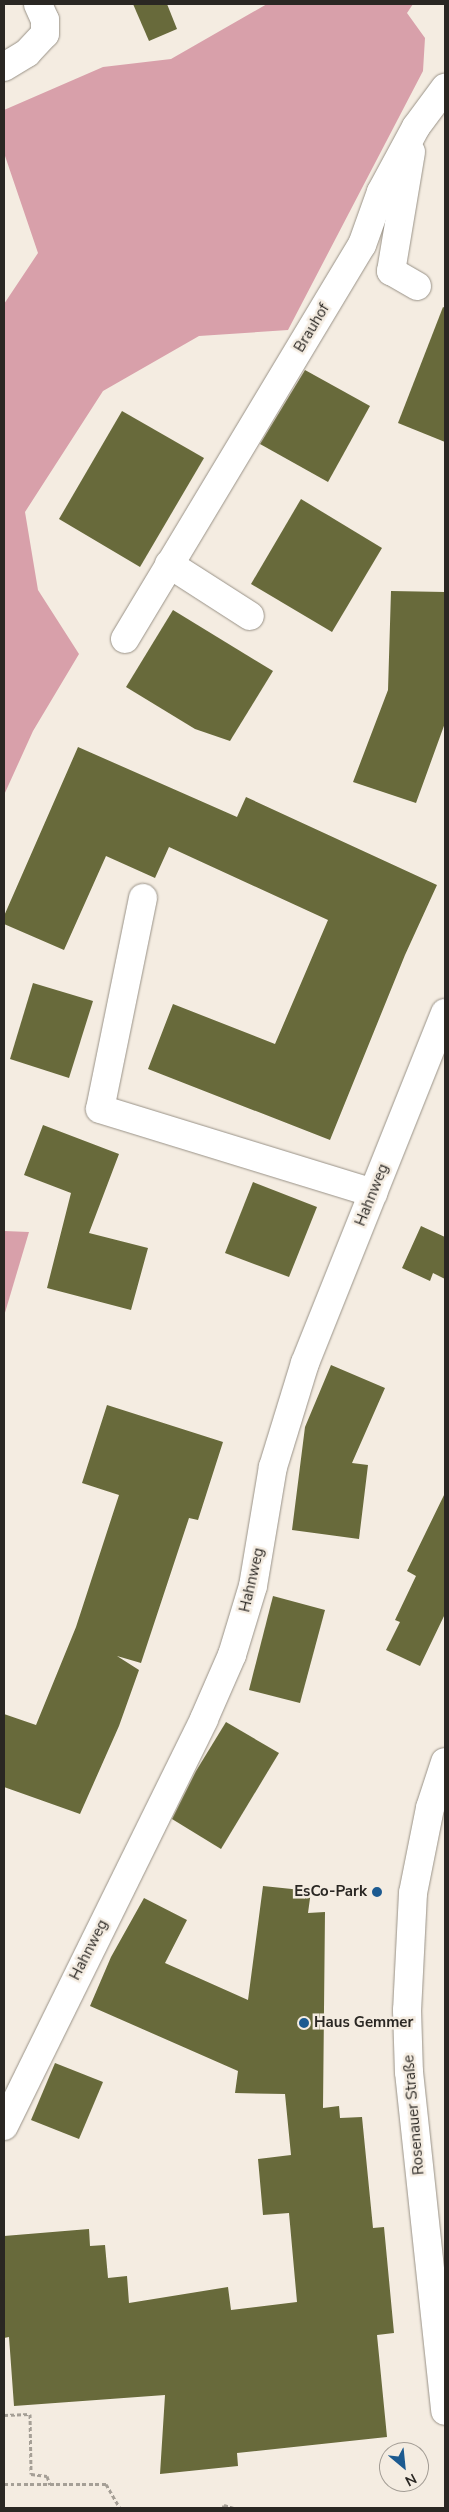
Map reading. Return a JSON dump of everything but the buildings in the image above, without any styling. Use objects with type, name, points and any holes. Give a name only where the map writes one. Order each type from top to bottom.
[{"type":"street","points":[[4,67],[27,53],[45,34],[45,20],[38,4]]},
{"type":"street","name":"Brauhof","points":[[125,639],[362,245],[381,192],[416,127],[445,88]]},
{"type":"street","points":[[416,127],[391,271],[417,286]]},
{"type":"street","points":[[169,564],[250,616]]},
{"type":"street","points":[[143,898],[100,1109],[373,1193]]},
{"type":"street","name":"Hahnweg","points":[[4,2126],[204,1719],[232,1655],[253,1586],[273,1467],[305,1363],[445,1013]]},
{"type":"street","name":"Rosenauer Straße","points":[[445,1762],[430,1808],[413,1893],[407,2010],[409,2072],[445,2411]]},
{"type":"path","points":[[4,2415],[30,2414],[31,2474],[47,2476],[50,2485]]},
{"type":"path","points":[[4,2484],[106,2484],[120,2508]]},
{"type":"path","points":[[223,2508],[224,2505],[234,2508]]},
{"type":"shaded area","points":[[267,4],[413,4],[407,13],[425,38],[423,71],[288,330],[199,336],[103,391],[25,512],[38,590],[79,654],[33,731],[4,795],[4,304],[38,253],[4,153],[4,110],[103,67],[171,59]]},
{"type":"shaded area","points":[[4,1231],[29,1232],[4,1316]]},
{"type":"place","name":"EsCo-Park","points":[[377,1892]]},
{"type":"place","name":"Haus Gemmer","points":[[304,2023]]}]
